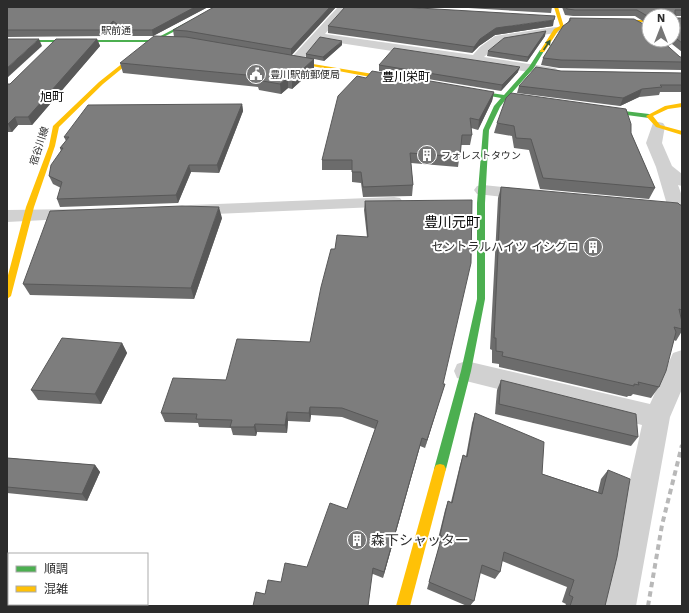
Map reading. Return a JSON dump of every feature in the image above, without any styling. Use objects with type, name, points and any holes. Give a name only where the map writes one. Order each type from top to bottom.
[{"type":"main road","name":"宿谷川線","points":[[7,296],[28,216],[43,168],[52,146],[56,126],[101,83],[154,41],[219,7]]},
{"type":"main road","points":[[403,606],[466,371],[481,300],[482,197],[486,130],[497,106],[531,68],[556,30],[562,27],[555,18],[556,7]]},
{"type":"main road","points":[[635,21],[641,21]]},
{"type":"main road","points":[[635,21],[641,26]]},
{"type":"main road","name":"駅前通","points":[[7,41],[174,41]]},
{"type":"main road","points":[[272,57],[407,81]]},
{"type":"main road","points":[[452,89],[545,103]]},
{"type":"main road","points":[[653,121],[667,106],[682,105]]},
{"type":"main road","points":[[592,109],[653,121],[682,133]]},
{"type":"street","points":[[295,61],[343,7]]},
{"type":"street","points":[[555,18],[573,21]]},
{"type":"street","points":[[622,21],[635,21]]},
{"type":"street","points":[[476,59],[484,48],[499,38],[556,30]]},
{"type":"street","points":[[316,36],[566,73]]},
{"type":"street","points":[[45,51],[56,41]]},
{"type":"street","points":[[653,121],[654,143],[664,167],[678,184],[674,211]]},
{"type":"street","points":[[461,202],[482,197],[545,196]]},
{"type":"street","points":[[172,210],[415,202]]},
{"type":"street","points":[[7,216],[92,214]]},
{"type":"street","points":[[619,606],[657,417],[682,360]]},
{"type":"street","points":[[466,371],[657,417]]},
{"type":"building","points":[[7,7],[195,7],[152,30],[125,30],[113,21],[105,30],[7,30]]},
{"type":"building","points":[[214,7],[330,7],[291,49],[187,31],[173,30]]},
{"type":"building","points":[[345,7],[402,7],[555,16],[554,20],[496,28],[480,39],[474,47],[328,26]]},
{"type":"building","points":[[566,7],[682,7],[682,10],[681,8],[641,8],[641,12],[637,10],[567,9]]},
{"type":"building","points":[[570,18],[634,19],[641,23],[641,48],[670,48],[682,57],[682,62],[561,60],[543,58],[563,26],[570,21]]},
{"type":"building","points":[[681,18],[682,18],[682,43],[681,42]]},
{"type":"building","points":[[546,31],[528,57],[488,51],[504,38]]},
{"type":"building","points":[[154,36],[186,37],[314,59],[292,79],[288,78],[280,84],[257,80],[257,76],[120,63]]},
{"type":"building","points":[[320,37],[342,41],[323,57],[306,54]]},
{"type":"building","points":[[7,39],[39,39],[7,68]]},
{"type":"building","points":[[56,39],[97,39],[28,117],[15,117],[7,124],[7,84],[10,84]]},
{"type":"building","points":[[394,48],[520,67],[502,85],[379,65]]},
{"type":"building","points":[[536,67],[561,71],[682,73],[682,85],[660,85],[662,87],[642,89],[623,98],[519,86]]},
{"type":"building","points":[[372,71],[494,92],[479,120],[470,118],[472,135],[462,135],[460,157],[410,153],[413,185],[363,187],[361,172],[352,172],[352,160],[322,160],[338,96],[357,76],[366,78]]},
{"type":"building","points":[[511,93],[626,109],[631,124],[631,133],[655,188],[543,178],[531,139],[516,138],[514,126],[497,123],[506,98]]},
{"type":"building","points":[[242,104],[217,165],[189,165],[176,195],[57,199],[62,182],[49,176],[51,165],[63,148],[60,148],[69,137],[64,137],[88,105]]},
{"type":"building","points":[[501,187],[678,203],[682,205],[682,310],[679,309],[682,329],[674,327],[676,332],[666,371],[659,387],[638,382],[639,385],[634,384],[634,386],[502,356],[503,352],[496,351],[496,338],[494,338]]},
{"type":"building","points":[[472,200],[471,263],[443,384],[445,384],[427,440],[422,438],[384,572],[373,568],[368,606],[253,606],[256,592],[265,594],[268,580],[281,582],[285,563],[307,567],[330,503],[347,509],[378,421],[342,408],[310,407],[309,413],[287,412],[285,425],[255,424],[254,427],[230,427],[232,420],[196,419],[197,414],[161,413],[173,378],[226,380],[237,339],[310,342],[321,287],[331,249],[335,249],[337,235],[368,237],[365,201]]},
{"type":"building","points":[[182,206],[219,207],[191,288],[23,284],[50,211]]},
{"type":"building","points":[[62,338],[122,343],[95,394],[31,390]]},
{"type":"building","points":[[501,380],[636,414],[638,437],[499,404]]},
{"type":"building","points":[[475,413],[544,442],[542,474],[602,494],[608,470],[630,479],[617,557],[605,606],[570,606],[573,597],[569,595],[574,580],[504,552],[500,572],[482,565],[474,601],[429,582],[442,536],[440,535],[448,501],[452,503],[463,455],[467,457]]},
{"type":"building","points":[[7,458],[95,465],[82,494],[7,487]]},
{"type":"building","points":[[88,605],[94,606],[54,606]]},
{"type":"railway","points":[[648,606],[662,525],[682,445]]},
{"type":"traffic: fast","points":[[154,41],[219,7]]},
{"type":"traffic: fast","points":[[7,41],[154,41]]},
{"type":"traffic: fast","points":[[440,469],[466,371],[481,299],[481,203],[486,130],[497,106],[531,68],[542,51]]},
{"type":"traffic: fast","points":[[465,91],[537,102]]},
{"type":"traffic: fast","points":[[599,110],[649,116]]},
{"type":"traffic: slow","points":[[542,51],[556,30],[562,27],[556,7]]},
{"type":"traffic: slow","points":[[635,21],[641,21]]},
{"type":"traffic: slow","points":[[7,296],[30,207],[52,146],[56,126],[101,83],[145,48]]},
{"type":"traffic: slow","points":[[285,60],[397,80]]},
{"type":"traffic: slow","points":[[682,105],[667,107],[649,116],[658,126],[682,133]]},
{"type":"traffic: slow","points":[[403,606],[440,469]]},
{"type":"place","name":"豊川駅前郵便局","points":[[256,74]]},
{"type":"place","name":"フォレストタウン","points":[[427,155]]},
{"type":"place","name":"セントラルハイツ イシグロ","points":[[593,247]]},
{"type":"place","name":"森下シャッター","points":[[357,540]]},
{"type":"district","name":"豊川栄町","points":[[406,77]]},
{"type":"district","name":"旭町","points":[[52,97]]},
{"type":"district","name":"豊川元町","points":[[452,222]]}]
